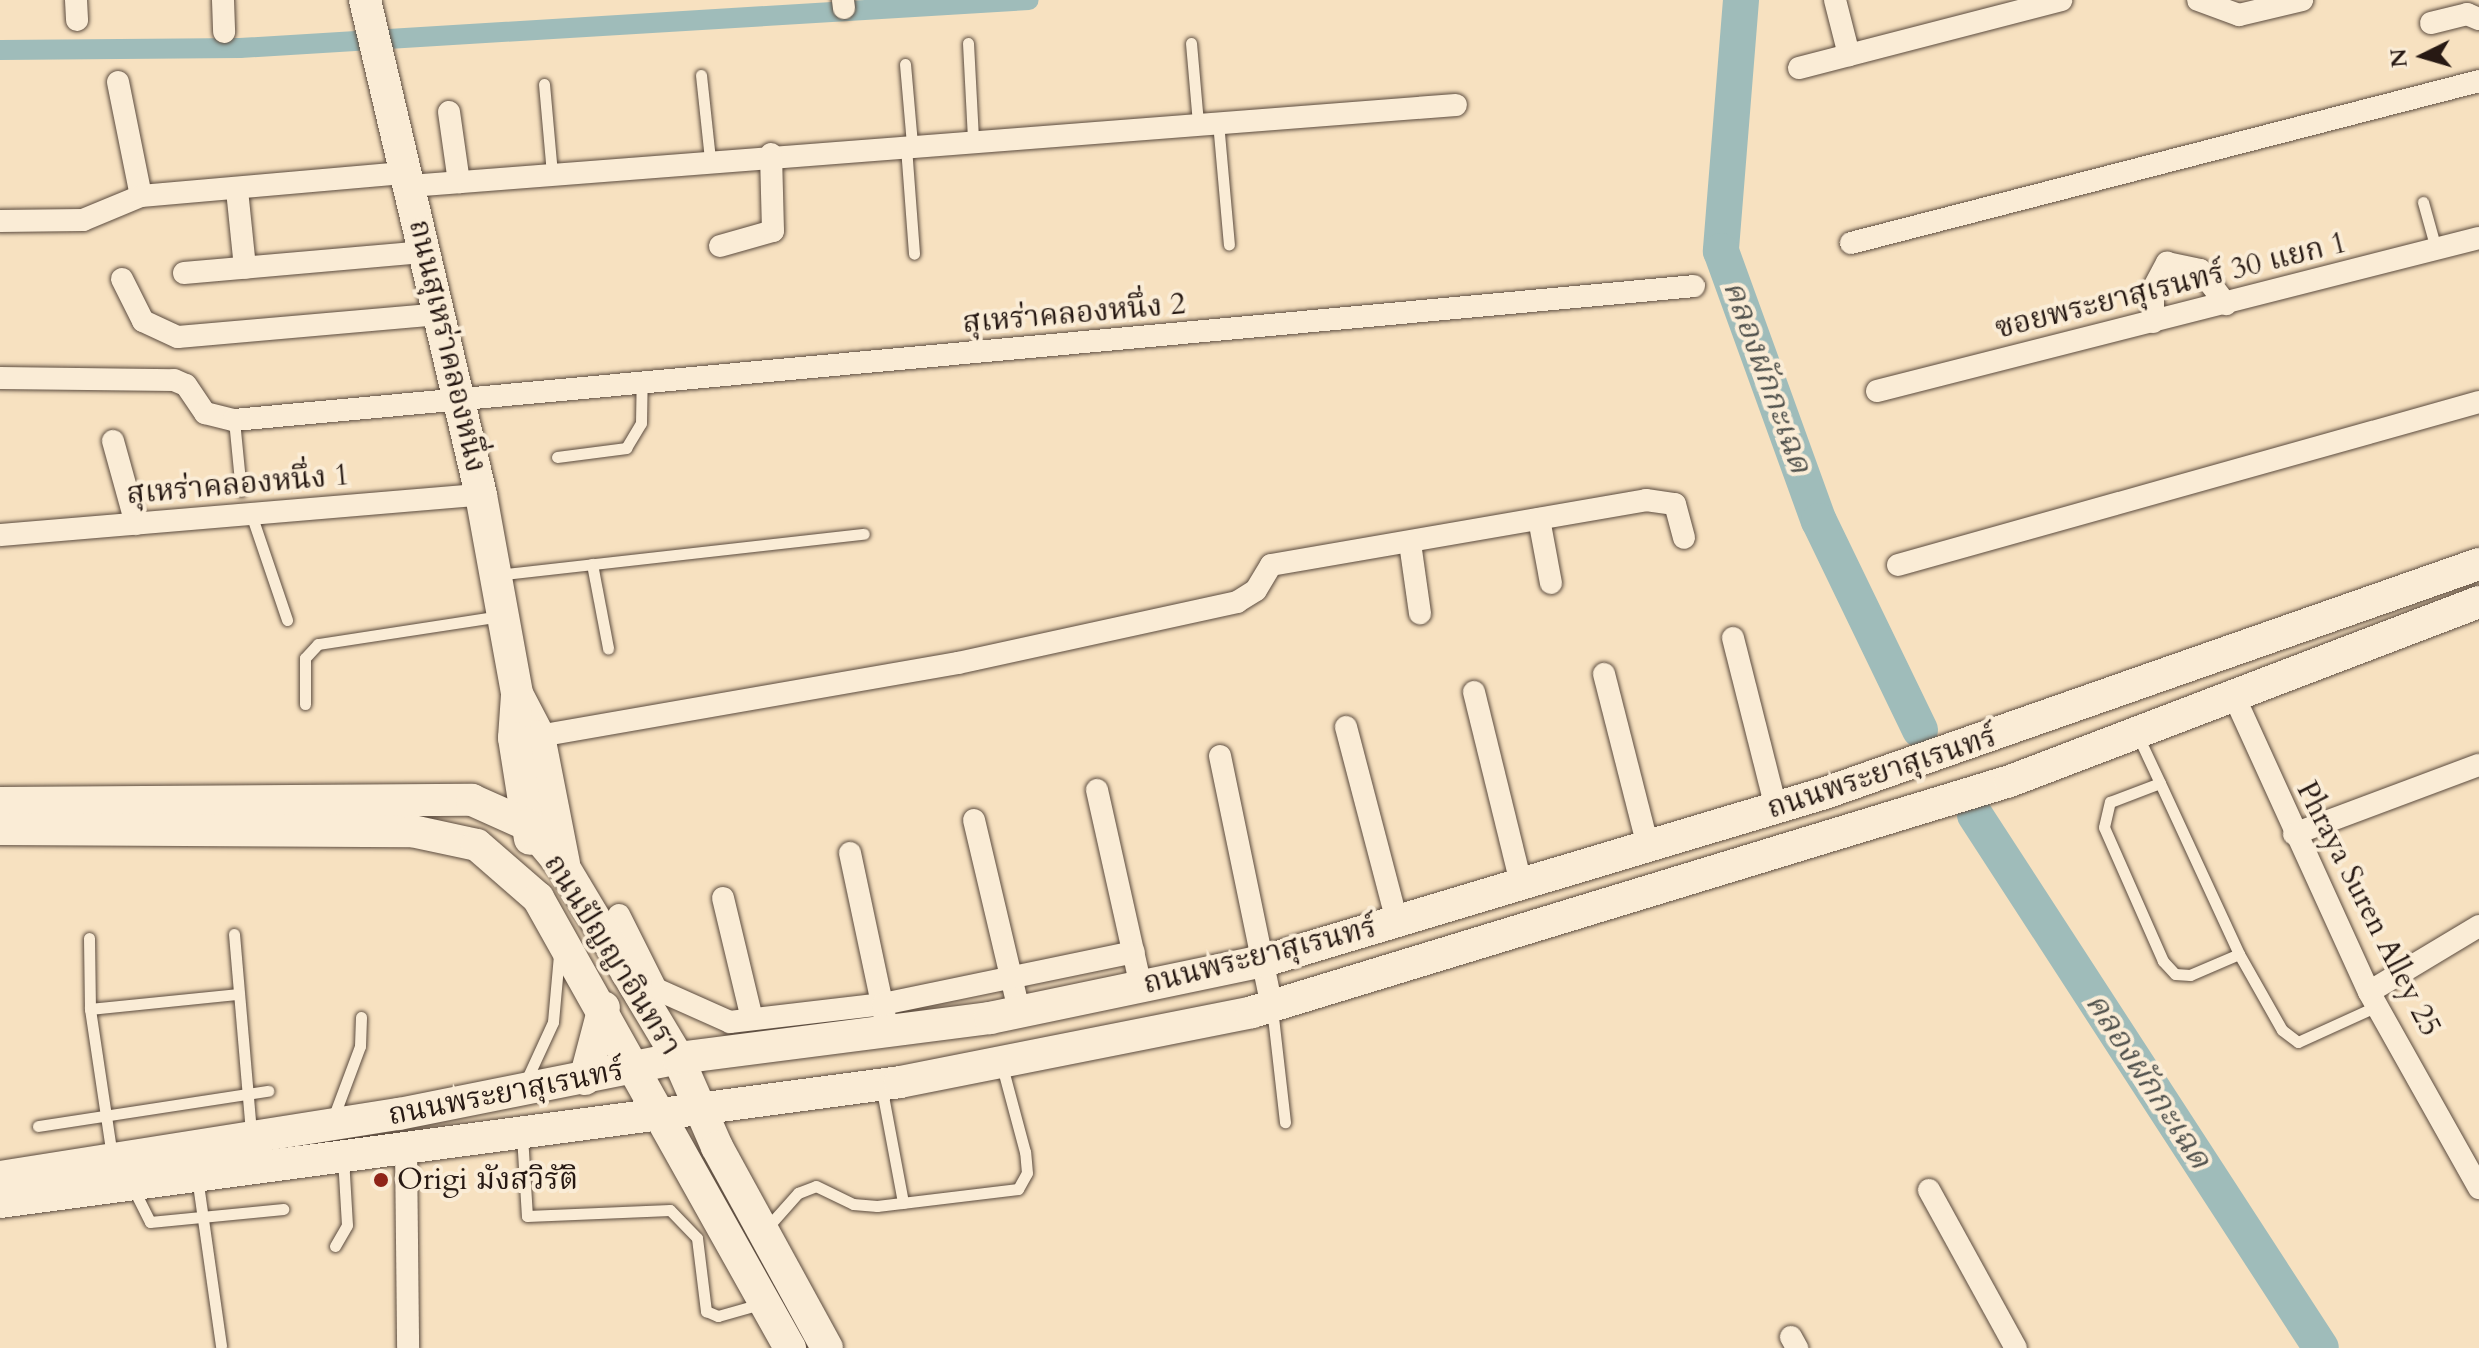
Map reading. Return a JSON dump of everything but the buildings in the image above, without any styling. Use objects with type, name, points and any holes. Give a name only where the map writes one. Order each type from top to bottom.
[{"type":"street","points":[[223,0],[224,32]]},
{"type":"street","name":"ถนนสุเหร่าคลองหนึ่ง","points":[[365,0],[481,495],[526,737],[569,876]]},
{"type":"street","points":[[1835,0],[1849,55]]},
{"type":"street","points":[[1799,68],[2061,0]]},
{"type":"street","points":[[2198,0],[2239,15],[2302,0]]},
{"type":"street","points":[[2431,23],[2467,14],[2479,19]]},
{"type":"street","points":[[1851,243],[2479,81]]},
{"type":"street","points":[[118,82],[141,196]]},
{"type":"street","points":[[0,221],[83,220],[141,196],[408,180],[459,182],[771,154],[1456,105]]},
{"type":"street","points":[[449,112],[459,182]]},
{"type":"street","points":[[720,246],[776,225],[771,154]]},
{"type":"street","points":[[237,190],[245,268]]},
{"type":"street","name":"ซอยพระยาสุเรนทร์ 30 แยก 1","points":[[1877,391],[2479,238]]},
{"type":"street","points":[[184,273],[425,252]]},
{"type":"street","points":[[2153,322],[2153,289],[2167,263],[2200,270],[2226,304]]},
{"type":"street","points":[[122,279],[143,321],[178,337],[439,314]]},
{"type":"street","name":"สุเหร่าคลองหนึ่ง 2","points":[[234,420],[1694,286]]},
{"type":"street","points":[[0,378],[174,380],[186,385],[205,413],[234,420]]},
{"type":"street","points":[[1898,565],[2479,402]]},
{"type":"street","points":[[113,441],[136,524]]},
{"type":"street","name":"สุเหร่าคลองหนึ่ง 1","points":[[0,535],[481,495]]},
{"type":"street","points":[[472,800],[507,768],[526,737],[958,663],[1224,606],[1249,596],[1271,565],[1665,498],[1679,511],[1684,538]]},
{"type":"street","points":[[1539,519],[1551,583]]},
{"type":"street","points":[[1410,543],[1420,613]]},
{"type":"street","name":"ถนนพระยาสุเรนทร์","points":[[0,1177],[122,1172],[197,1175],[522,1091],[678,1058],[886,1020],[1019,1011],[1264,961],[1776,808],[2140,688],[2479,564]]},
{"type":"street","name":"ถนนพระยาสุเรนทร์","points":[[0,1202],[252,1138],[406,1146],[607,1118],[660,1114],[881,1085],[1002,1065],[1272,1006],[1783,856],[2137,736],[2479,602]]},
{"type":"street","points":[[1733,638],[1776,808]]},
{"type":"street","points":[[1604,674],[1648,846]]},
{"type":"street","points":[[1474,692],[1521,884]]},
{"type":"street","name":"Phraya Suren Alley 25","points":[[2234,696],[2294,834],[2373,999],[2479,1188]]},
{"type":"street","points":[[1346,727],[1397,921]]},
{"type":"street","name":"ถนนสุเหร่าคลองหนึ่ง","points":[[526,737],[528,825],[538,898]]},
{"type":"street","points":[[1220,756],[1272,1006]]},
{"type":"street","points":[[2294,834],[2479,765]]},
{"type":"street","points":[[1097,790],[1141,987]]},
{"type":"street","name":"ถนนปัญญาอินทรา","points":[[0,803],[472,800],[528,825],[569,876],[678,1058],[717,1147],[827,1348]]},
{"type":"street","points":[[974,820],[1019,1011]]},
{"type":"street","name":"ถนนปัญญาอินทรา","points":[[0,829],[412,831],[477,845],[538,898],[604,1007],[680,1153],[790,1348]]},
{"type":"street","points":[[850,853],[886,1020]]},
{"type":"street","points":[[538,898],[563,885],[569,876]]},
{"type":"street","points":[[723,898],[752,1019]]},
{"type":"street","points":[[619,915],[656,989],[711,1019],[886,1020],[1009,979],[1134,952]]},
{"type":"street","points":[[2373,999],[2479,926]]},
{"type":"street","points":[[585,1079],[604,1007]]},
{"type":"street","points":[[717,1147],[758,1101]]},
{"type":"street","points":[[607,1118],[680,1153]]},
{"type":"street","points":[[406,1146],[408,1348]]},
{"type":"street","points":[[1929,1190],[2016,1348]]},
{"type":"lane","points":[[968,43],[973,139]]},
{"type":"lane","points":[[1191,43],[1229,245]]},
{"type":"lane","points":[[905,64],[914,254]]},
{"type":"lane","points":[[701,75],[710,159]]},
{"type":"lane","points":[[544,84],[552,174]]},
{"type":"lane","points":[[2423,202],[2436,249]]},
{"type":"lane","points":[[557,457],[626,448],[641,423],[642,384]]},
{"type":"lane","points":[[234,420],[241,491]]},
{"type":"lane","points":[[251,514],[287,620]]},
{"type":"lane","points":[[496,575],[864,534]]},
{"type":"lane","points":[[592,564],[608,648]]},
{"type":"lane","points":[[305,704],[305,658],[318,644],[502,616]]},
{"type":"lane","points":[[2137,736],[2239,954],[2282,1030],[2298,1042],[2373,999]]},
{"type":"lane","points":[[2160,783],[2110,802],[2103,814],[2163,961],[2175,974],[2190,975],[2239,954]]},
{"type":"lane","points":[[234,934],[252,1138]]},
{"type":"lane","points":[[522,1091],[553,1022],[559,934]]},
{"type":"lane","points":[[89,938],[90,1009],[109,1115],[122,1172],[150,1222],[283,1209]]},
{"type":"lane","points":[[90,1009],[238,994]]},
{"type":"lane","points":[[1272,1006],[1285,1122]]},
{"type":"lane","points":[[335,1246],[347,1225],[336,1140],[360,1046],[361,1017]]},
{"type":"lane","points":[[764,1232],[798,1193],[816,1186],[853,1204],[903,1203],[1025,1184],[1025,1152],[1002,1065]]},
{"type":"lane","points":[[881,1085],[903,1203]]},
{"type":"lane","points":[[38,1126],[268,1091]]},
{"type":"lane","points":[[521,1130],[527,1216],[670,1210],[697,1238],[706,1311],[718,1316],[765,1303]]},
{"type":"lane","points":[[197,1175],[221,1346]]},
{"type":"waterway","points":[[0,50],[240,48],[1029,0]]},
{"type":"waterway","name":"คลองผักกะเฉด","points":[[1741,0],[1721,251],[1819,521],[1920,730]]},
{"type":"waterway","name":"คลองผักกะเฉด","points":[[1975,815],[2321,1348]]},
{"type":"place","name":"Origi มังสวิรัติ","points":[[381,1180]]}]
